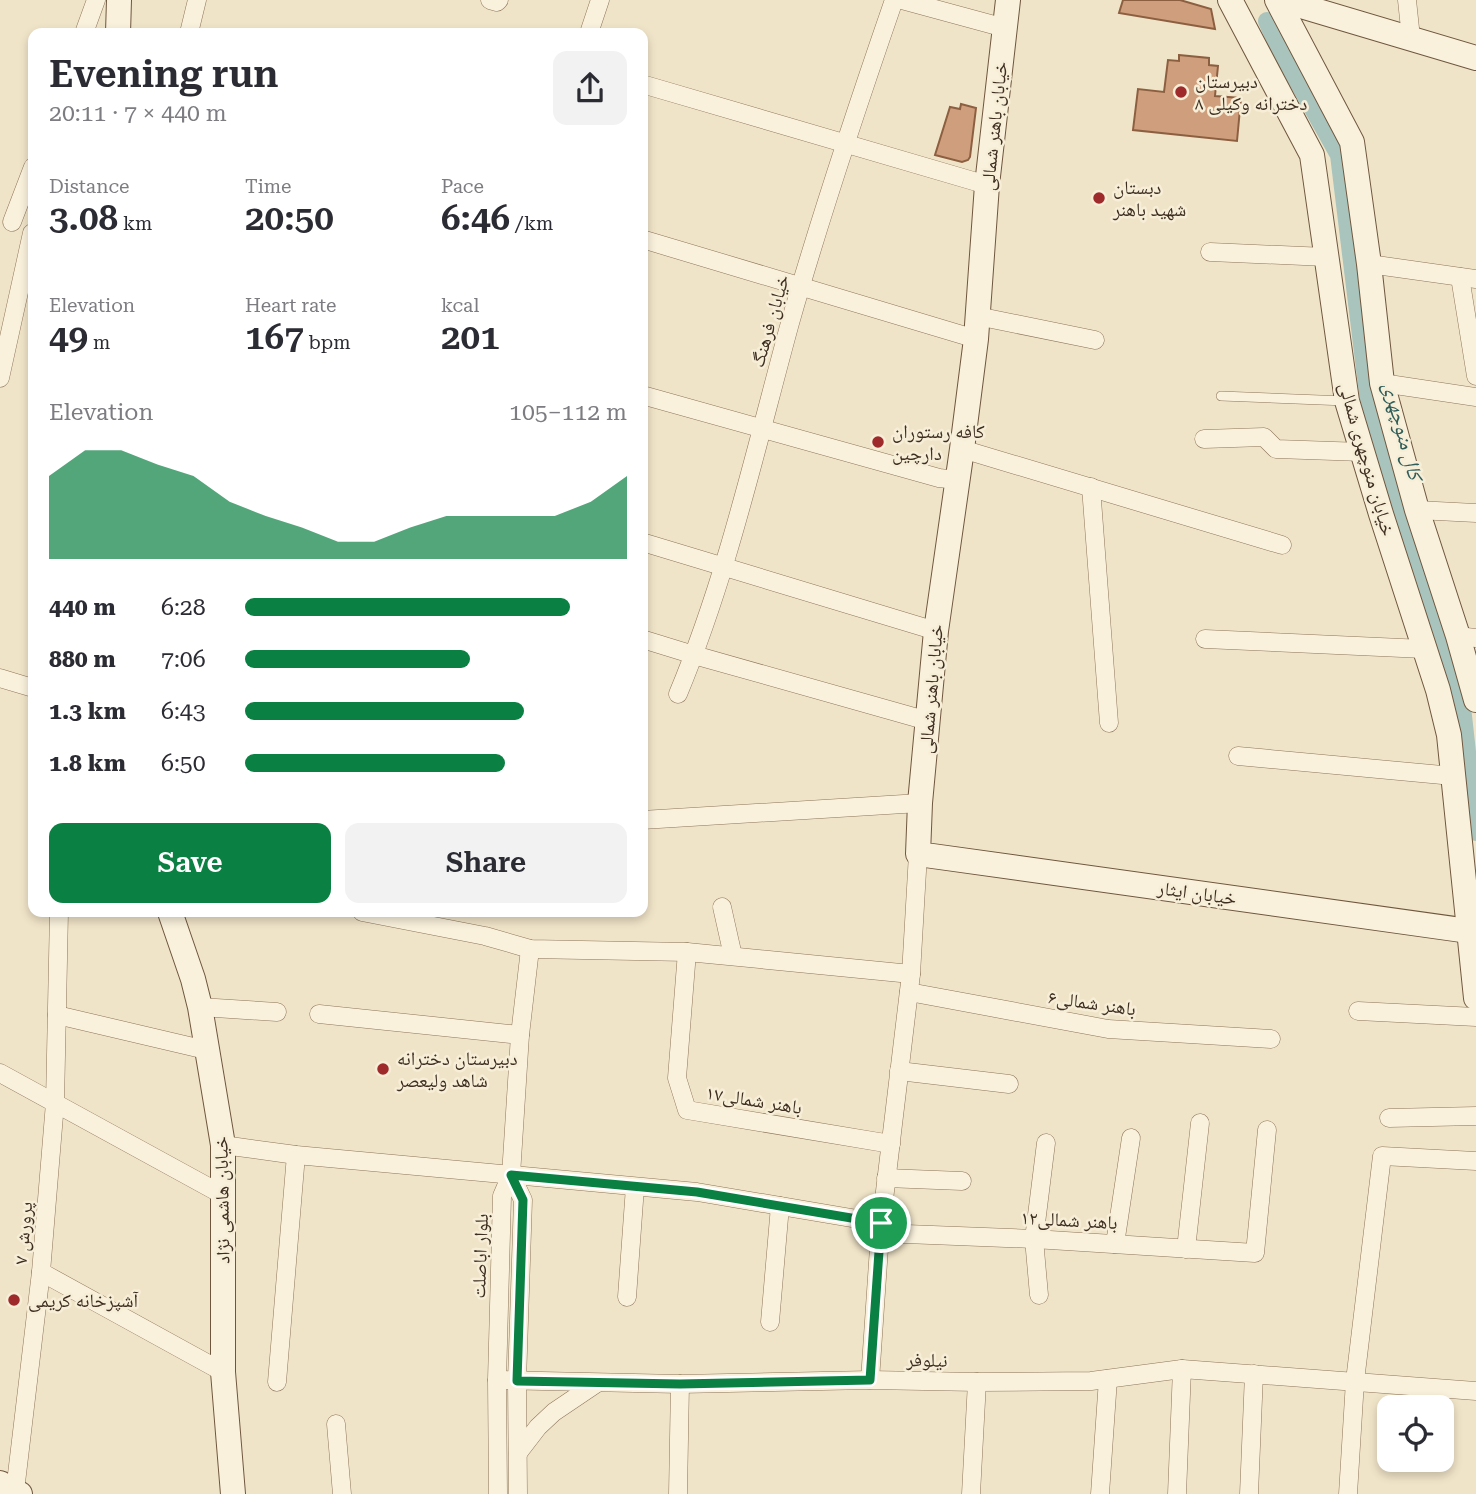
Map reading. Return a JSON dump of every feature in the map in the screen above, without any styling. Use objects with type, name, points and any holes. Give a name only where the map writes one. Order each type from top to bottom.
[{"type":"street","points":[[85,28],[96,0]]},
{"type":"street","points":[[118,28],[119,0]]},
{"type":"street","points":[[190,28],[197,0]]},
{"type":"street","points":[[490,0],[499,0]]},
{"type":"street","points":[[590,28],[597,0]]},
{"type":"street","name":"خیابان فرهنگ","points":[[678,694],[724,565],[801,286],[845,143],[894,0]]},
{"type":"street","points":[[902,0],[1005,28]]},
{"type":"street","name":"خیابان باهنر شمالی","points":[[870,1380],[880,1228],[910,983],[920,803],[936,631],[976,327],[987,185],[1008,0]]},
{"type":"street","name":"خیابان منوچهری شمالی","points":[[1230,0],[1312,155],[1347,401],[1438,690],[1449,735],[1462,871],[1473,931],[1476,998]]},
{"type":"street","points":[[1279,0],[1476,58]]},
{"type":"street","name":"خیابان منوچهری شمالی","points":[[1279,0],[1352,142],[1382,383],[1417,510],[1467,637],[1476,700]]},
{"type":"street","points":[[1407,0],[1411,38]]},
{"type":"street","points":[[648,86],[987,185]]},
{"type":"street","points":[[28,177],[6,220],[28,231]]},
{"type":"street","points":[[648,241],[801,286],[976,327],[1095,340]]},
{"type":"street","points":[[0,378],[4,337],[28,252]]},
{"type":"street","points":[[1210,252],[1326,257]]},
{"type":"street","points":[[1369,264],[1468,278],[1476,376]]},
{"type":"street","points":[[1382,383],[1476,397]]},
{"type":"street","points":[[648,397],[939,478],[957,480]]},
{"type":"street","points":[[1204,439],[1264,437],[1276,449],[1363,452]]},
{"type":"street","points":[[962,449],[1282,545]]},
{"type":"street","points":[[1091,487],[1109,723]]},
{"type":"street","points":[[1417,510],[1476,513]]},
{"type":"street","points":[[648,544],[936,631]]},
{"type":"street","points":[[1205,639],[1424,649]]},
{"type":"street","points":[[648,641],[928,721]]},
{"type":"street","points":[[0,678],[28,686]]},
{"type":"street","points":[[1238,756],[1453,776]]},
{"type":"street","points":[[648,820],[920,803]]},
{"type":"street","name":"خیابان ایثار","points":[[918,854],[1473,931]]},
{"type":"street","points":[[722,907],[733,956]]},
{"type":"street","name":"پرورش ۷","points":[[11,1489],[41,1272],[55,1103],[59,917]]},
{"type":"street","name":"خیابان هاشمی نژاد","points":[[172,917],[200,1007],[223,1145],[223,1372],[233,1494]]},
{"type":"street","name":"باهنر شمالی۶","points":[[388,917],[485,936],[530,949],[687,952],[733,956],[910,983],[1108,1029],[1271,1039]]},
{"type":"street","points":[[518,1494],[517,1381],[523,1200],[511,1175],[520,1035],[530,949]]},
{"type":"street","name":"باهنر شمالی۱۷","points":[[687,952],[677,1078],[687,1111],[891,1144]]},
{"type":"street","points":[[200,1007],[277,1012]]},
{"type":"street","points":[[1358,1011],[1476,1017]]},
{"type":"street","points":[[319,1014],[520,1035]]},
{"type":"street","points":[[57,1015],[206,1049]]},
{"type":"street","points":[[899,1071],[1009,1084]]},
{"type":"street","points":[[0,1073],[223,1195]]},
{"type":"street","points":[[1389,1118],[1476,1116]]},
{"type":"street","points":[[1186,1249],[1200,1123]]},
{"type":"street","name":"باهنر شمالی۱۲","points":[[223,1145],[296,1155],[697,1192],[780,1206],[880,1228],[1255,1254],[1266,1130]]},
{"type":"street","points":[[1115,1244],[1131,1138]]},
{"type":"street","points":[[1039,1295],[1034,1239],[1046,1143]]},
{"type":"street","points":[[278,1382],[296,1155]]},
{"type":"street","points":[[1348,1494],[1356,1381],[1382,1156],[1476,1161]]},
{"type":"street","name":"بلوار اباصلت","points":[[498,1494],[497,1380],[502,1196],[511,1175]]},
{"type":"street","points":[[886,1178],[962,1181]]},
{"type":"street","points":[[627,1297],[635,1186]]},
{"type":"street","points":[[770,1322],[780,1206]]},
{"type":"street","points":[[41,1272],[223,1372]]},
{"type":"street","points":[[1177,1494],[1182,1369]]},
{"type":"street","name":"نیلوفر","points":[[497,1380],[680,1384],[870,1380],[1091,1381],[1182,1369],[1476,1391]]},
{"type":"street","points":[[1249,1494],[1254,1374]]},
{"type":"street","points":[[1100,1494],[1108,1379]]},
{"type":"street","points":[[971,1494],[977,1382]]},
{"type":"street","points":[[518,1453],[538,1427],[554,1412],[597,1383]]},
{"type":"street","points":[[678,1494],[680,1384]]},
{"type":"street","points":[[337,1424],[342,1494]]},
{"type":"lane","points":[[1221,396],[1347,401]]},
{"type":"building","points":[[1123,0],[1180,0],[1211,9],[1215,29],[1119,13]]},
{"type":"building","points":[[1179,55],[1209,58],[1209,65],[1218,66],[1215,96],[1241,98],[1237,141],[1133,130],[1138,89],[1164,92],[1168,60],[1179,61]]},
{"type":"building","points":[[961,104],[976,108],[970,157],[962,162],[935,155],[950,107],[960,109]]},
{"type":"waterway","name":"کال منوچهری","points":[[1267,21],[1279,48],[1339,155],[1370,410],[1462,707],[1476,832]]},
{"type":"place","name":"دبیرستان دخترانه وکیلی ۸","points":[[1181,92]]},
{"type":"place","name":"دبستان شهید باهنر","points":[[1099,198]]},
{"type":"place","name":"کافه رستوران دارچین","points":[[878,442]]},
{"type":"place","name":"دبیرستان دخترانه شاهد ولیعصر","points":[[383,1069]]},
{"type":"place","name":"آشپزخانه کریمی","points":[[14,1300]]},
{"type":"route","points":[[511,1175],[697,1192],[881,1223],[870,1380],[680,1384],[517,1381],[523,1200],[511,1175]]}]
